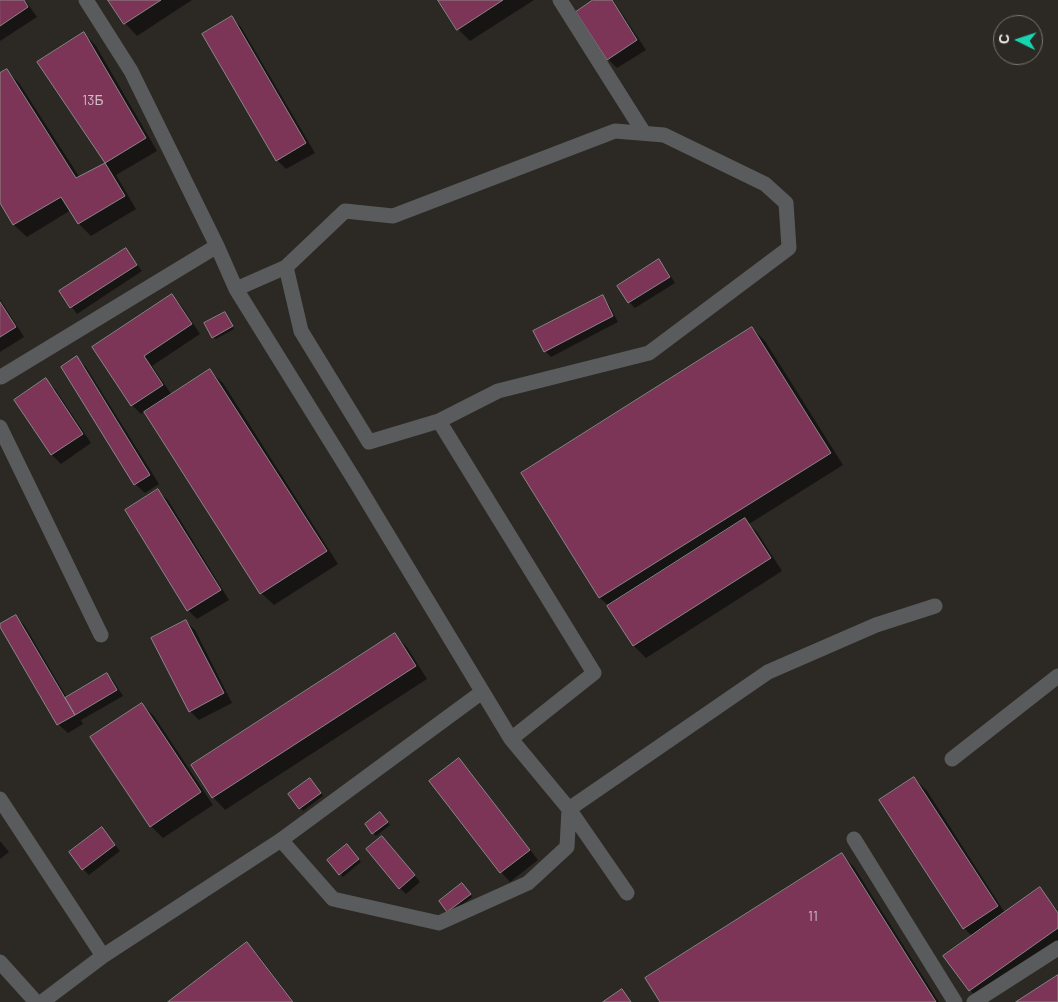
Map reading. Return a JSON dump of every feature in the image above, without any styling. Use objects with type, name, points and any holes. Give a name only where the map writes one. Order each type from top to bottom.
[{"type":"lane","points":[[86,0],[131,70],[236,289],[357,484],[511,739],[569,809],[627,894]]},
{"type":"lane","points":[[560,0],[644,133]]},
{"type":"lane","points":[[236,289],[286,267],[345,211],[393,216],[615,131],[664,135],[765,184],[786,203],[788,248],[649,353],[498,391],[439,421],[369,442],[301,331],[286,267]]},
{"type":"lane","points":[[1,377],[217,246]]},
{"type":"lane","points":[[439,421],[594,673],[511,739]]},
{"type":"lane","points":[[0,427],[101,635]]},
{"type":"lane","points":[[569,809],[768,672],[876,625],[935,606]]},
{"type":"lane","points":[[952,759],[1058,676]]},
{"type":"lane","points":[[42,1002],[103,956],[281,840],[482,692]]},
{"type":"lane","points":[[0,799],[103,956]]},
{"type":"lane","points":[[281,840],[333,899],[439,922],[528,883],[567,848],[569,809]]},
{"type":"lane","points":[[854,839],[955,1002]]},
{"type":"lane","points":[[974,1002],[1058,948]]},
{"type":"lane","points":[[0,962],[36,1002]]},
{"type":"building","points":[[0,0],[24,0],[28,7],[0,26]]},
{"type":"building","points":[[108,0],[161,0],[124,24]]},
{"type":"building","points":[[438,0],[503,0],[457,30]]},
{"type":"building","points":[[593,0],[612,0],[637,40],[607,60],[576,12]]},
{"type":"building","points":[[232,16],[306,143],[276,161],[202,34]]},
{"type":"building","points":[[84,32],[146,138],[105,163],[37,62]]},
{"type":"building","points":[[7,69],[76,178],[105,163],[125,196],[78,224],[61,197],[13,225],[0,203],[0,73]]},
{"type":"building","points":[[126,248],[137,265],[70,308],[59,291]]},
{"type":"building","points":[[659,259],[670,277],[628,303],[617,286]]},
{"type":"building","points":[[172,294],[192,324],[144,356],[163,385],[131,406],[92,347]]},
{"type":"building","points":[[603,295],[613,316],[544,352],[533,331]]},
{"type":"building","points":[[0,302],[16,327],[0,337]]},
{"type":"building","points":[[225,312],[233,326],[212,338],[204,323]]},
{"type":"building","points":[[752,327],[831,453],[599,598],[521,473]]},
{"type":"building","points":[[77,356],[150,475],[134,485],[61,367]]},
{"type":"building","points":[[210,369],[327,551],[260,594],[144,412]]},
{"type":"building","points":[[46,378],[83,434],[51,455],[14,400]]},
{"type":"building","points":[[158,489],[221,590],[187,611],[125,510]]},
{"type":"building","points":[[745,518],[771,558],[633,646],[607,606]]},
{"type":"building","points":[[16,615],[75,715],[57,725],[0,627],[0,624]]},
{"type":"building","points":[[186,620],[224,693],[189,712],[151,638]]},
{"type":"building","points":[[395,633],[416,666],[212,798],[191,765]]},
{"type":"building","points":[[107,673],[117,690],[75,715],[65,698]]},
{"type":"building","points":[[142,703],[201,792],[150,827],[90,737]]},
{"type":"building","points":[[459,758],[530,850],[500,873],[429,781]]},
{"type":"building","points":[[914,777],[998,906],[963,929],[879,800]]},
{"type":"building","points":[[310,778],[321,793],[299,809],[288,794]]},
{"type":"building","points":[[380,812],[388,822],[372,834],[365,824]]},
{"type":"building","points":[[102,827],[115,845],[82,870],[69,852]]},
{"type":"building","points":[[382,836],[415,875],[399,889],[366,849]]},
{"type":"building","points":[[347,844],[359,859],[339,875],[327,860]]},
{"type":"building","points":[[842,853],[936,1002],[660,1002],[645,978]]},
{"type":"building","points":[[462,883],[471,894],[447,912],[439,901]]},
{"type":"building","points":[[1040,887],[1058,913],[1058,928],[969,991],[943,956]]},
{"type":"building","points":[[247,942],[293,1002],[168,1002]]},
{"type":"building","points":[[1058,975],[1058,1002],[1016,1002]]},
{"type":"building","points":[[622,989],[631,1002],[603,1002]]}]
